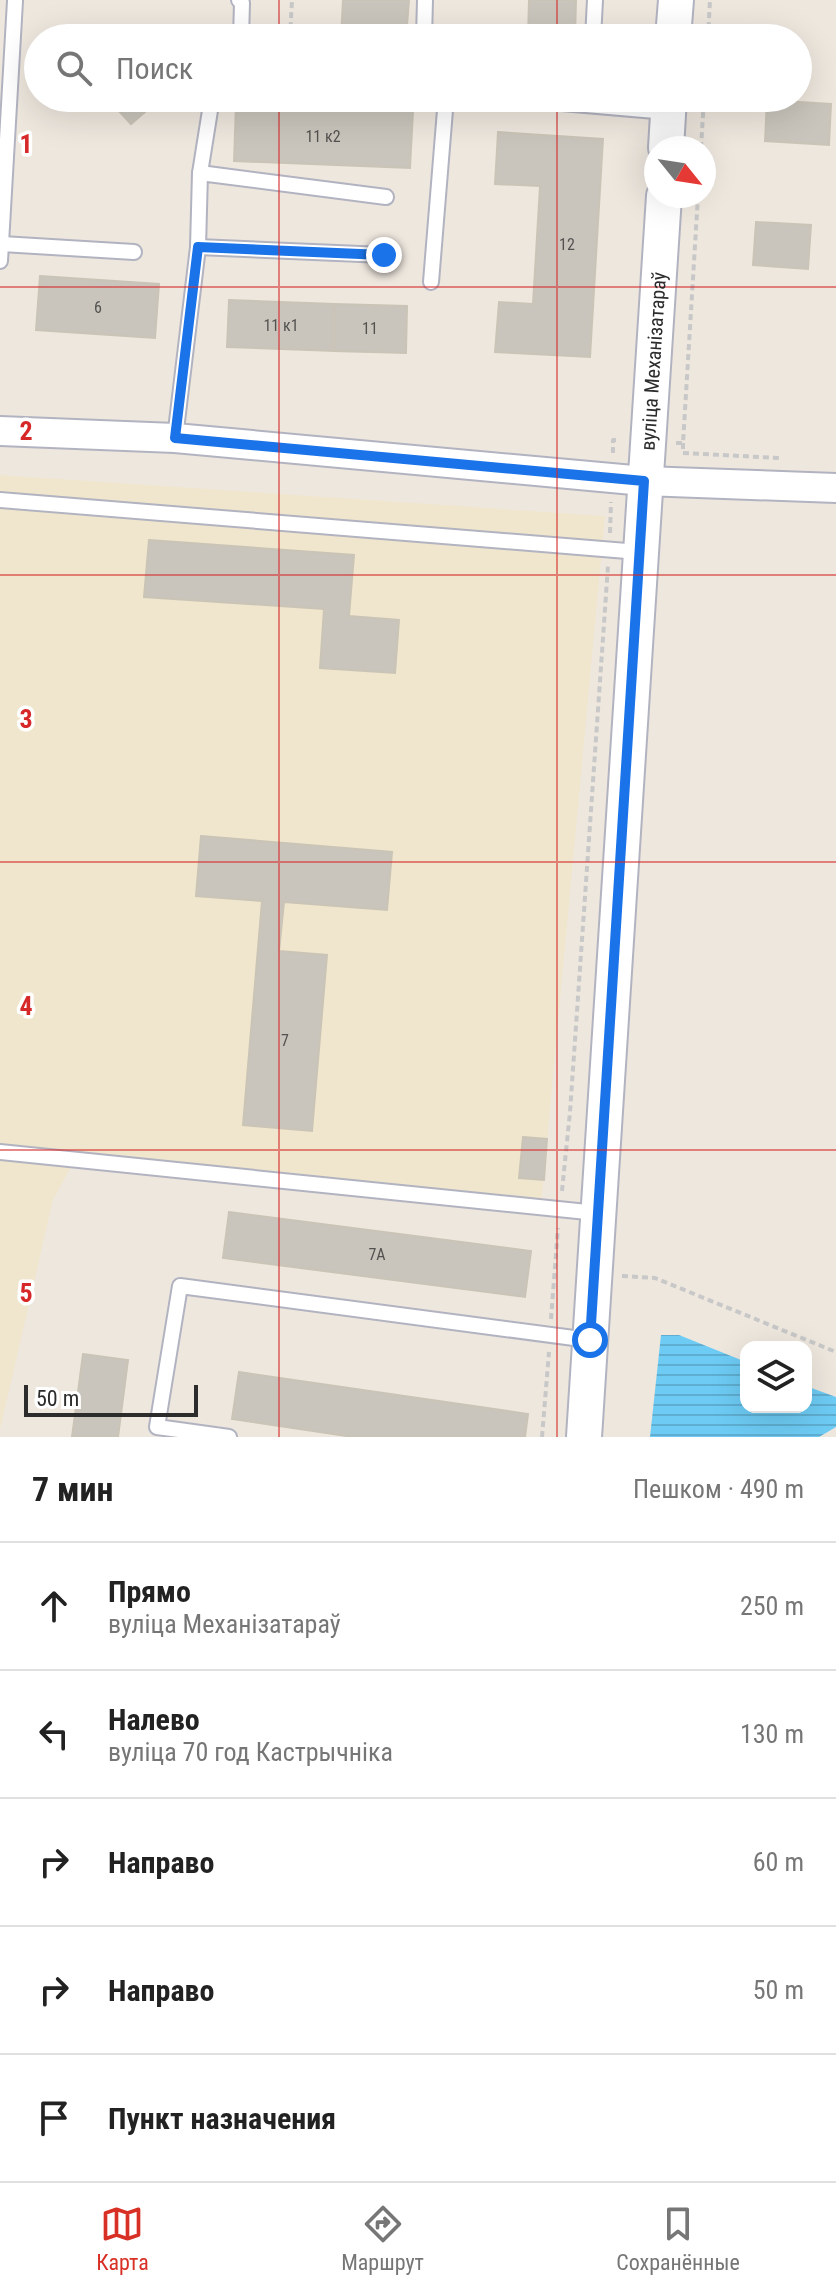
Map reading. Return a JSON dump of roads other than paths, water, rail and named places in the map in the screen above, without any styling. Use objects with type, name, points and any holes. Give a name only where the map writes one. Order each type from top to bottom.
[{"type":"street","points":[[674,24],[676,0]]},
{"type":"street","points":[[667,136],[668,112]]},
{"type":"street","name":"вуліца Механізатараў","points":[[584,1437],[597,1213],[624,551],[644,481],[663,208]]},
{"type":"street","points":[[0,431],[175,438],[644,481],[836,488]]},
{"type":"lane","points":[[239,0],[242,3],[241,24]]},
{"type":"lane","points":[[424,24],[425,0]]},
{"type":"lane","points":[[594,24],[595,0]]},
{"type":"lane","points":[[0,261],[15,1]]},
{"type":"lane","points":[[175,438],[198,247],[200,173],[210,112]]},
{"type":"lane","points":[[431,282],[445,112]]},
{"type":"lane","points":[[200,173],[386,197]]},
{"type":"lane","points":[[2,244],[134,252]]},
{"type":"lane","points":[[198,247],[384,255]]},
{"type":"lane","points":[[0,500],[624,551]]},
{"type":"lane","points":[[0,1152],[597,1213]]},
{"type":"lane","points":[[229,1437],[157,1427],[180,1286],[590,1340]]},
{"type":"water","points":[[661,1335],[679,1335],[740,1360],[740,1413],[812,1413],[812,1388],[836,1397],[836,1427],[819,1437],[650,1437]]}]
